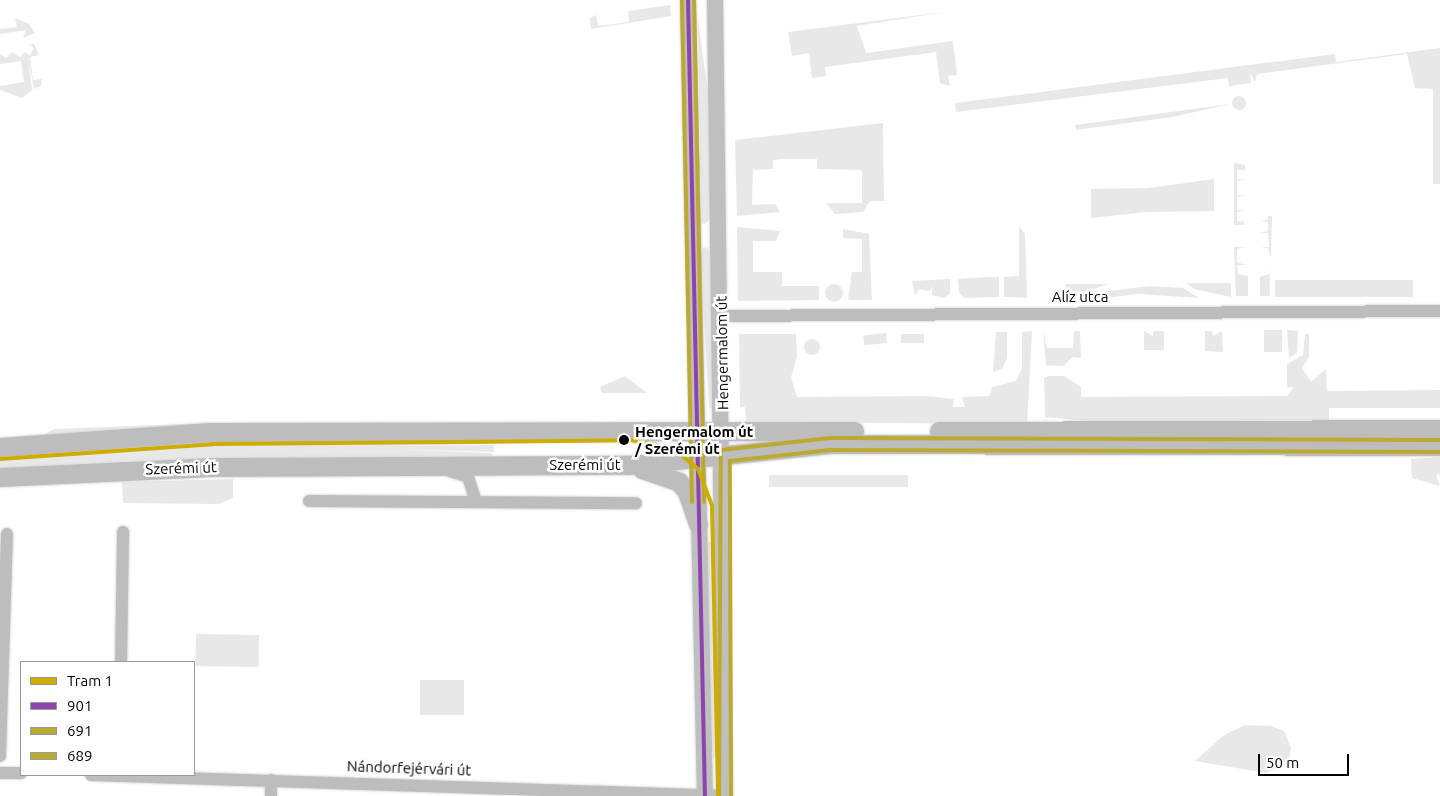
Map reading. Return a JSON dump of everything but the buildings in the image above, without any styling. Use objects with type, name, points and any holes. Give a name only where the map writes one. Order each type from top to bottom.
[{"type":"main road","name":"Hengermalom út","points":[[688,0],[705,796]]},
{"type":"main road","name":"Hengermalom út","points":[[715,0],[724,455],[725,796]]},
{"type":"main road","points":[[693,238],[720,236]]},
{"type":"main road","points":[[0,447],[209,432],[1440,429]]},
{"type":"main road","name":"Szerémi út","points":[[0,477],[212,467],[628,465],[830,444],[1440,446]]},
{"type":"main road","points":[[628,465],[679,482],[687,492],[698,524]]},
{"type":"street","name":"Alíz utca","points":[[721,316],[1440,311]]},
{"type":"street","points":[[476,501],[481,476],[501,465]]},
{"type":"street","points":[[421,466],[462,473],[476,501]]},
{"type":"street","points":[[309,501],[636,503]]},
{"type":"street","points":[[121,661],[123,532]]},
{"type":"street","points":[[0,756],[7,534]]},
{"type":"street","points":[[0,773],[20,773]]},
{"type":"street","name":"Nándorfejérvári út","points":[[149,776],[725,796]]},
{"type":"street","points":[[271,780],[271,796]]},
{"type":"shaded area","points":[[670,5],[671,16],[591,29],[590,18],[596,15],[598,26],[629,22],[628,11]]},
{"type":"shaded area","points":[[951,11],[857,26],[866,53],[953,41],[957,75],[948,76],[950,86],[940,83],[936,52],[825,67],[826,76],[812,78],[809,53],[792,56],[788,32]]},
{"type":"shaded area","points":[[15,18],[29,24],[35,33],[23,38],[26,30],[0,34],[0,29],[17,27]]},
{"type":"shaded area","points":[[698,18],[708,93],[710,219],[705,224],[701,223]]},
{"type":"shaded area","points":[[34,44],[39,55],[30,57],[33,80],[42,79],[41,86],[34,89],[28,57],[32,90],[22,98],[0,90],[0,86],[24,82],[21,61],[0,64],[0,54],[6,58],[12,52],[21,57],[24,52],[30,55],[34,48],[29,45]]},
{"type":"shaded area","points":[[1440,48],[1440,184],[1433,184],[1433,89],[1415,88],[1407,54],[1257,74],[1255,82],[1250,73],[1251,83],[1229,86],[1228,78],[956,112],[955,103],[1335,54],[1336,62]]},
{"type":"shaded area","points":[[1236,96],[1242,96],[1246,103],[1242,110],[1236,110],[1232,106],[1232,100]]},
{"type":"shaded area","points":[[1230,104],[1173,117],[1076,130],[1075,125]]},
{"type":"shaded area","points":[[883,123],[884,201],[870,201],[863,212],[835,214],[826,203],[862,203],[862,170],[817,169],[817,159],[773,160],[773,169],[753,170],[752,205],[775,204],[780,212],[737,216],[735,140]]},
{"type":"shaded area","points":[[1234,163],[1245,165],[1245,170],[1237,170],[1237,179],[1245,179],[1237,181],[1237,195],[1245,195],[1237,197],[1237,210],[1245,210],[1237,212],[1237,221],[1245,222],[1243,225],[1234,225]]},
{"type":"shaded area","points":[[1214,179],[1214,211],[1147,212],[1091,218],[1091,189],[1148,188]]},
{"type":"shaded area","points":[[1268,216],[1272,216],[1271,258],[1268,248],[1260,248],[1269,247],[1268,233],[1260,233],[1268,231],[1268,222],[1260,221],[1268,220]]},
{"type":"shaded area","points":[[1019,226],[1025,234],[1027,298],[1004,297],[1004,277],[1019,276]]},
{"type":"shaded area","points":[[737,227],[780,231],[776,241],[753,241],[753,272],[782,272],[782,286],[819,286],[819,300],[738,301]]},
{"type":"shaded area","points":[[843,229],[869,234],[872,300],[848,300],[852,272],[862,272],[862,239],[843,238]]},
{"type":"shaded area","points":[[706,247],[710,250],[716,407],[709,408],[700,250]]},
{"type":"shaded area","points":[[1234,247],[1245,247],[1237,249],[1237,262],[1245,265],[1237,265],[1238,274],[1248,276],[1248,296],[1236,296]]},
{"type":"shaded area","points":[[1269,261],[1270,296],[1260,296],[1260,277],[1269,274]]},
{"type":"shaded area","points":[[999,277],[999,297],[964,298],[959,292],[958,279]]},
{"type":"shaded area","points":[[950,279],[950,293],[944,298],[932,295],[932,286],[930,291],[919,289],[915,295],[912,281]]},
{"type":"shaded area","points":[[1275,280],[1413,280],[1413,297],[1275,297]]},
{"type":"shaded area","points":[[1186,283],[1231,283],[1231,297],[1194,289]]},
{"type":"shaded area","points":[[830,284],[838,284],[843,289],[841,300],[830,302],[825,297],[825,289]]},
{"type":"shaded area","points":[[1065,284],[1108,284],[1068,298]]},
{"type":"shaded area","points":[[1150,286],[1183,288],[1199,298],[1138,294],[1105,298],[1101,292]]},
{"type":"shaded area","points":[[1264,330],[1282,330],[1282,352],[1264,352]]},
{"type":"shaded area","points":[[1287,330],[1298,331],[1297,353],[1289,358]]},
{"type":"shaded area","points":[[1032,331],[1027,424],[746,422],[745,407],[740,407],[739,334],[796,334],[797,357],[791,377],[797,397],[928,396],[954,399],[953,407],[965,407],[962,397],[989,396],[992,387],[1016,381],[1022,368],[1022,332]]},
{"type":"shaded area","points":[[1043,331],[1047,348],[1073,348],[1074,331],[1080,331],[1081,358],[1072,357],[1064,366],[1046,365]]},
{"type":"shaded area","points":[[1144,331],[1153,336],[1153,331],[1164,331],[1164,350],[1144,350]]},
{"type":"shaded area","points":[[1205,331],[1212,331],[1213,336],[1222,331],[1223,352],[1205,351]]},
{"type":"shaded area","points":[[996,332],[1007,332],[1007,358],[1002,369],[993,372]]},
{"type":"shaded area","points":[[886,333],[887,343],[864,345],[863,335]]},
{"type":"shaded area","points":[[901,334],[924,334],[924,343],[901,343]]},
{"type":"shaded area","points":[[1305,334],[1309,334],[1309,357],[1302,368],[1311,382],[1326,369],[1327,391],[1440,390],[1440,408],[1329,408],[1329,420],[1098,422],[1045,417],[1044,378],[1050,376],[1064,376],[1081,387],[1081,397],[1287,396],[1294,387],[1287,387],[1287,364],[1303,355]]},
{"type":"shaded area","points":[[812,339],[818,341],[820,347],[818,353],[812,355],[806,353],[804,347],[806,341]]},
{"type":"shaded area","points":[[625,376],[647,393],[602,393],[600,387]]},
{"type":"shaded area","points":[[187,424],[186,426],[43,435],[54,429]]},
{"type":"shaded area","points":[[491,438],[491,444],[388,446],[494,445],[494,452],[388,449],[492,453],[492,458],[149,460],[0,469],[0,457],[183,441]]},
{"type":"shaded area","points":[[1440,457],[1440,474],[1436,475],[1440,486],[1412,478],[1411,459]]},
{"type":"shaded area","points":[[769,475],[908,475],[908,487],[769,487]]},
{"type":"shaded area","points":[[233,479],[233,498],[219,504],[123,503],[122,482]]},
{"type":"shaded area","points":[[706,542],[716,542],[716,758],[706,758]]},
{"type":"shaded area","points":[[196,634],[259,635],[258,667],[195,666]]},
{"type":"shaded area","points":[[420,680],[464,680],[464,715],[420,715]]},
{"type":"shaded area","points":[[1245,725],[1271,726],[1284,731],[1291,748],[1288,763],[1266,773],[1195,761],[1224,735]]},
{"type":"tram line","name":"1","points":[[0,459],[212,444],[630,440],[673,448],[698,469],[712,506],[718,796]]},
{"type":"transit line","name":"691","points":[[682,0],[692,502]]},
{"type":"transit line","name":"901","points":[[688,0],[705,796]]},
{"type":"transit line","name":"689","points":[[694,0],[704,502]]},
{"type":"transit line","name":"689","points":[[719,796],[721,450],[830,438],[1440,440]]},
{"type":"transit line","name":"691","points":[[731,796],[730,461],[830,450],[1440,452]]},
{"type":"place","name":"Hengermalom út / Szerémi út","points":[[624,440]]}]
